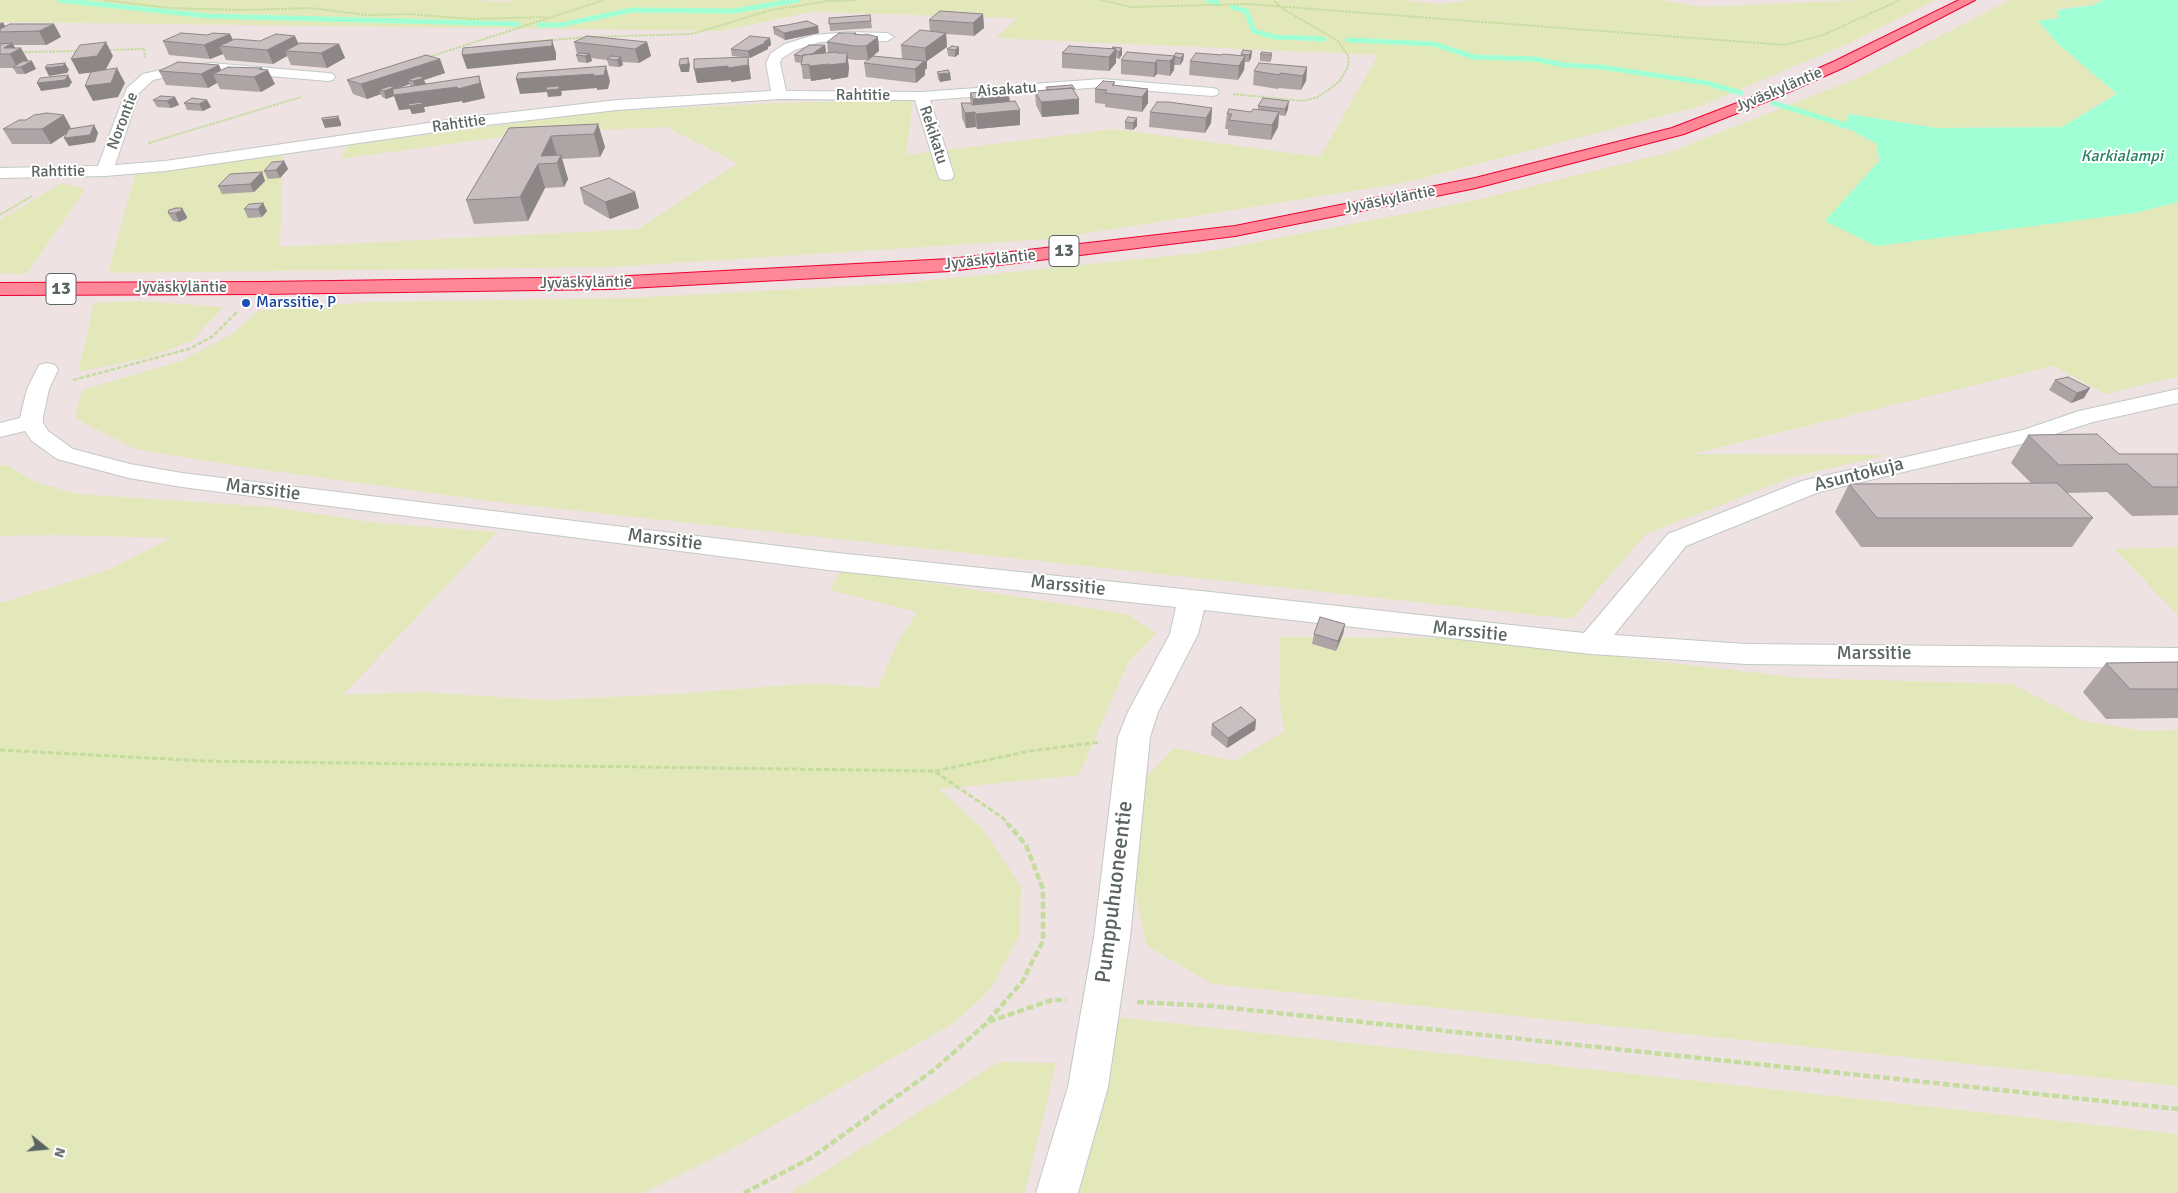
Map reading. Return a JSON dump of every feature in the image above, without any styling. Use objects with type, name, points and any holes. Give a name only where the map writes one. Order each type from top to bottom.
[{"type":"highway","name":"Jyväskyläntie","points":[[1,289],[262,288],[610,283],[950,265],[1235,231],[1476,183],[1678,131],[1804,80],[1969,0]]},
{"type":"street","points":[[779,95],[773,63],[776,56],[790,47],[819,38],[850,36],[887,37]]},
{"type":"street","name":"Norontie","points":[[105,172],[132,91],[148,77],[178,70],[211,67],[328,77]]},
{"type":"street","name":"Aisakatu","points":[[921,96],[1102,83],[1212,92]]},
{"type":"street","name":"Rahtitie","points":[[0,173],[105,172],[164,166],[470,122],[617,105],[779,95],[921,96]]},
{"type":"street","name":"Rekikatu","points":[[921,96],[946,175]]},
{"type":"street","points":[[0,430],[31,423],[43,380]]},
{"type":"street","name":"Asuntokuja","points":[[1591,644],[1677,540],[1811,486],[2030,435],[2087,416],[2178,396]]},
{"type":"street","name":"Marssitie","points":[[31,423],[40,436],[65,454],[129,471],[182,480],[828,560],[1591,644],[1746,654],[2178,658]]},
{"type":"street","name":"Pumppuhuoneentie","points":[[1057,1193],[1088,1087],[1112,937],[1134,737],[1143,712],[1184,634],[1192,599]]},
{"type":"path","points":[[103,0],[169,8],[241,10],[311,8],[366,15],[409,14],[471,19],[552,16]]},
{"type":"path","points":[[424,59],[604,0]]},
{"type":"path","points":[[498,45],[592,37],[692,34],[771,10],[828,1],[858,0]]},
{"type":"path","points":[[1101,0],[1131,7],[1248,4],[1785,46],[1823,35],[1900,0]]},
{"type":"path","points":[[1212,92],[1303,101],[1318,97],[1339,82],[1348,67],[1349,56],[1338,41],[1280,7],[1274,0]]},
{"type":"path","points":[[451,50],[470,48]]},
{"type":"path","points":[[106,50],[144,49],[148,77]]},
{"type":"path","points":[[20,52],[86,50]]},
{"type":"path","points":[[144,144],[307,96]]},
{"type":"path","points":[[43,380],[189,349],[213,336],[262,288]]},
{"type":"path","points":[[0,750],[206,761],[934,771],[1030,751],[1134,737]]},
{"type":"path","points":[[744,1193],[811,1158],[935,1069],[988,1022],[1022,982],[1043,941],[1043,889],[1026,845],[1003,818],[934,771]]},
{"type":"path","points":[[988,1022],[1052,1000],[1102,1000],[1212,1006],[2178,1109]]},
{"type":"shaded area","points":[[0,0],[469,0],[509,2],[512,0],[1399,0],[1440,4],[1473,0],[1659,0],[1704,7],[1859,0],[1936,0],[1847,44],[1701,106],[1404,183],[1050,239],[612,267],[108,273],[135,174],[283,154],[280,247],[639,229],[738,163],[666,127],[530,133],[340,159],[348,145],[602,112],[773,103],[913,100],[906,155],[1115,129],[1320,157],[1378,55],[995,38],[1018,18],[811,12],[721,31],[0,22]]},
{"type":"shaded area","points":[[2010,0],[2103,0],[2094,5],[2057,9],[2059,18],[2039,21],[2057,43],[2117,93],[2063,127],[1937,128],[1849,114],[1845,125],[1836,126],[1850,130],[1877,144],[1879,161],[1826,221],[2135,213],[2178,202],[2178,378],[2171,378],[2106,394],[2053,366],[1692,454],[1887,455],[1793,477],[1646,534],[1572,619],[497,502],[244,467],[135,449],[75,418],[82,390],[181,361],[232,334],[258,311],[368,302],[631,298],[904,283],[1199,253],[1472,201],[1667,153],[1856,79]]},
{"type":"shaded area","points":[[62,183],[85,189],[27,274],[0,273],[0,220]]},
{"type":"shaded area","points":[[140,301],[223,307],[192,341],[146,358],[78,372],[94,303]]},
{"type":"shaded area","points":[[0,465],[7,465],[35,482],[78,494],[272,507],[378,523],[497,532],[343,695],[420,692],[548,700],[675,694],[816,683],[878,688],[898,641],[917,612],[830,590],[841,569],[1127,614],[1157,633],[1129,661],[1079,775],[939,789],[981,827],[1021,887],[1020,934],[991,989],[954,1023],[732,1149],[644,1193],[0,1193],[0,603],[108,570],[171,538],[56,535],[0,536]]},
{"type":"shaded area","points":[[2178,547],[2178,616],[2115,549]]},
{"type":"shaded area","points":[[1280,637],[1456,638],[1802,678],[2012,684],[2084,721],[2144,731],[2178,730],[2178,1086],[1213,984],[1147,946],[1131,873],[1145,778],[1174,748],[1234,761],[1284,732],[1279,696]]},
{"type":"shaded area","points":[[1116,1017],[2178,1134],[2178,1193],[1078,1193]]},
{"type":"shaded area","points":[[999,1062],[1056,1063],[1025,1193],[790,1193]]},
{"type":"water","name":"Karkialampi","points":[[2103,0],[2178,0],[2178,202],[2135,213],[1876,246],[1825,221],[1879,161],[1877,144],[1851,130],[1834,126],[1845,125],[1849,114],[1937,128],[2062,127],[2117,94],[2057,43],[2038,21],[2059,18],[2057,10],[2094,5]]},
{"type":"building","points":[[940,11],[983,14],[973,23],[929,20]]},
{"type":"building","points":[[870,15],[871,21],[829,24],[829,18]]},
{"type":"building","points":[[807,21],[818,26],[784,33],[773,27],[787,25]]},
{"type":"building","points":[[10,24],[54,24],[39,31],[0,32],[0,29]]},
{"type":"building","points":[[920,30],[946,33],[925,48],[901,45]]},
{"type":"building","points":[[181,33],[230,34],[204,45],[163,41]]},
{"type":"building","points":[[839,33],[866,34],[878,37],[866,46],[827,42]]},
{"type":"building","points":[[276,34],[295,36],[267,50],[219,46],[235,39],[260,41]]},
{"type":"building","points":[[587,36],[647,42],[635,49],[574,42]]},
{"type":"building","points":[[750,36],[770,38],[764,42],[767,42],[748,51],[731,49]]},
{"type":"building","points":[[552,40],[552,46],[462,55],[463,48]]},
{"type":"building","points":[[106,42],[97,56],[71,59],[80,45]]},
{"type":"building","points":[[12,43],[4,48],[21,48],[10,54],[0,54],[0,44]]},
{"type":"building","points":[[300,43],[339,44],[321,53],[285,51]]},
{"type":"building","points":[[809,45],[825,45],[812,54],[794,55]]},
{"type":"building","points":[[952,46],[959,47],[955,50],[947,49]]},
{"type":"building","points":[[1069,46],[1116,49],[1109,57],[1062,53]]},
{"type":"building","points":[[1113,47],[1122,48],[1119,52]]},
{"type":"building","points":[[1243,50],[1252,51],[1249,55],[1241,54]]},
{"type":"building","points":[[1127,52],[1175,56],[1170,61],[1157,60],[1155,63],[1121,60]]},
{"type":"building","points":[[1262,52],[1272,53],[1271,55],[1260,54]]},
{"type":"building","points":[[580,53],[590,54],[585,56],[576,55]]},
{"type":"building","points":[[847,53],[846,63],[801,65],[803,55]]},
{"type":"building","points":[[1176,53],[1184,54],[1181,58],[1173,57]]},
{"type":"building","points":[[1196,53],[1245,56],[1239,66],[1190,61]]},
{"type":"building","points":[[426,55],[440,59],[361,84],[347,80]]},
{"type":"building","points":[[611,56],[621,57],[617,60],[607,59]]},
{"type":"building","points":[[873,56],[924,61],[915,69],[864,63]]},
{"type":"building","points":[[748,57],[748,65],[728,68],[728,66],[694,69],[694,59]]},
{"type":"building","points":[[688,58],[688,64],[679,65],[680,59]]},
{"type":"building","points":[[23,61],[32,61],[21,67],[13,67]]},
{"type":"building","points":[[178,62],[219,65],[201,74],[159,71]]},
{"type":"building","points":[[65,63],[63,66],[45,68],[47,65]]},
{"type":"building","points":[[1259,63],[1307,67],[1303,76],[1280,73],[1280,75],[1254,71]]},
{"type":"building","points":[[606,66],[604,75],[516,79],[518,73]]},
{"type":"building","points":[[228,67],[262,68],[259,69],[268,70],[254,77],[213,74]]},
{"type":"building","points":[[117,68],[111,83],[85,86],[91,72]]},
{"type":"building","points":[[948,70],[950,73],[939,74],[937,72]]},
{"type":"building","points":[[68,75],[65,80],[37,83],[40,78]]},
{"type":"building","points":[[419,76],[424,78],[413,81],[408,80]]},
{"type":"building","points":[[479,76],[480,83],[458,89],[457,87],[393,95],[393,89]]},
{"type":"building","points":[[1103,81],[1115,82],[1112,85],[1148,89],[1142,97],[1105,93],[1107,90],[1095,89]]},
{"type":"building","points":[[1072,85],[1075,89],[1047,90],[1046,87]]},
{"type":"building","points":[[390,86],[395,87],[384,91],[379,90]]},
{"type":"building","points":[[559,86],[559,89],[546,90],[547,87]]},
{"type":"building","points":[[1072,88],[1079,99],[1041,102],[1035,91]]},
{"type":"building","points":[[1006,90],[1009,96],[973,99],[970,93]]},
{"type":"building","points":[[161,96],[175,97],[167,101],[153,100]]},
{"type":"building","points":[[192,98],[207,100],[199,104],[184,103]]},
{"type":"building","points":[[1263,98],[1289,101],[1285,109],[1258,106]]},
{"type":"building","points":[[1015,101],[1020,110],[976,114],[975,112],[965,113],[961,103],[971,103],[972,105]]},
{"type":"building","points":[[422,102],[422,104],[409,106],[408,104]]},
{"type":"building","points":[[1157,102],[1212,108],[1206,118],[1150,112]]},
{"type":"building","points":[[1229,109],[1251,112],[1253,109],[1279,112],[1272,125],[1229,120],[1232,114],[1227,114]]},
{"type":"building","points":[[47,113],[64,115],[42,129],[3,129],[19,120],[26,120],[34,115]]},
{"type":"building","points":[[338,116],[338,118],[322,120],[322,118]]},
{"type":"building","points":[[1128,117],[1137,118],[1133,123],[1125,122]]},
{"type":"building","points":[[598,124],[594,134],[551,136],[541,156],[561,155],[557,163],[538,164],[520,197],[466,200],[509,128]]},
{"type":"building","points":[[94,125],[90,135],[64,138],[69,129]]},
{"type":"building","points":[[284,161],[276,170],[264,171],[272,162]]},
{"type":"building","points":[[262,172],[250,184],[218,186],[230,174]]},
{"type":"building","points":[[609,178],[635,192],[605,202],[580,188]]},
{"type":"building","points":[[263,203],[258,209],[244,209],[249,204]]},
{"type":"building","points":[[182,208],[181,211],[168,213],[169,210]]},
{"type":"building","points":[[2068,377],[2090,388],[2077,393],[2055,380]]},
{"type":"building","points":[[2097,434],[2119,454],[2178,454],[2178,487],[2153,487],[2127,464],[2059,465],[2028,435]]},
{"type":"building","points":[[2057,483],[2093,518],[1877,518],[1849,484]]},
{"type":"building","points":[[1320,617],[1345,624],[1338,641],[1314,634]]},
{"type":"building","points":[[2178,662],[2178,689],[2130,689],[2106,663]]},
{"type":"building","points":[[1241,707],[1256,720],[1228,738],[1212,724]]},
{"type":"waterway","points":[[59,0],[208,16],[517,24]]},
{"type":"waterway","points":[[539,25],[560,25],[632,10],[734,11],[798,0]]},
{"type":"waterway","points":[[1208,0],[1218,3]]},
{"type":"waterway","points":[[1232,7],[1246,11],[1254,31],[1275,37],[1324,39]]},
{"type":"waterway","points":[[1348,40],[1434,44],[1474,57],[1535,59],[1564,65],[1601,67],[1707,83],[1741,93]]},
{"type":"waterway","points":[[1773,103],[1845,125]]},
{"type":"place","name":"Marssitie, P","points":[[246,303]]}]
